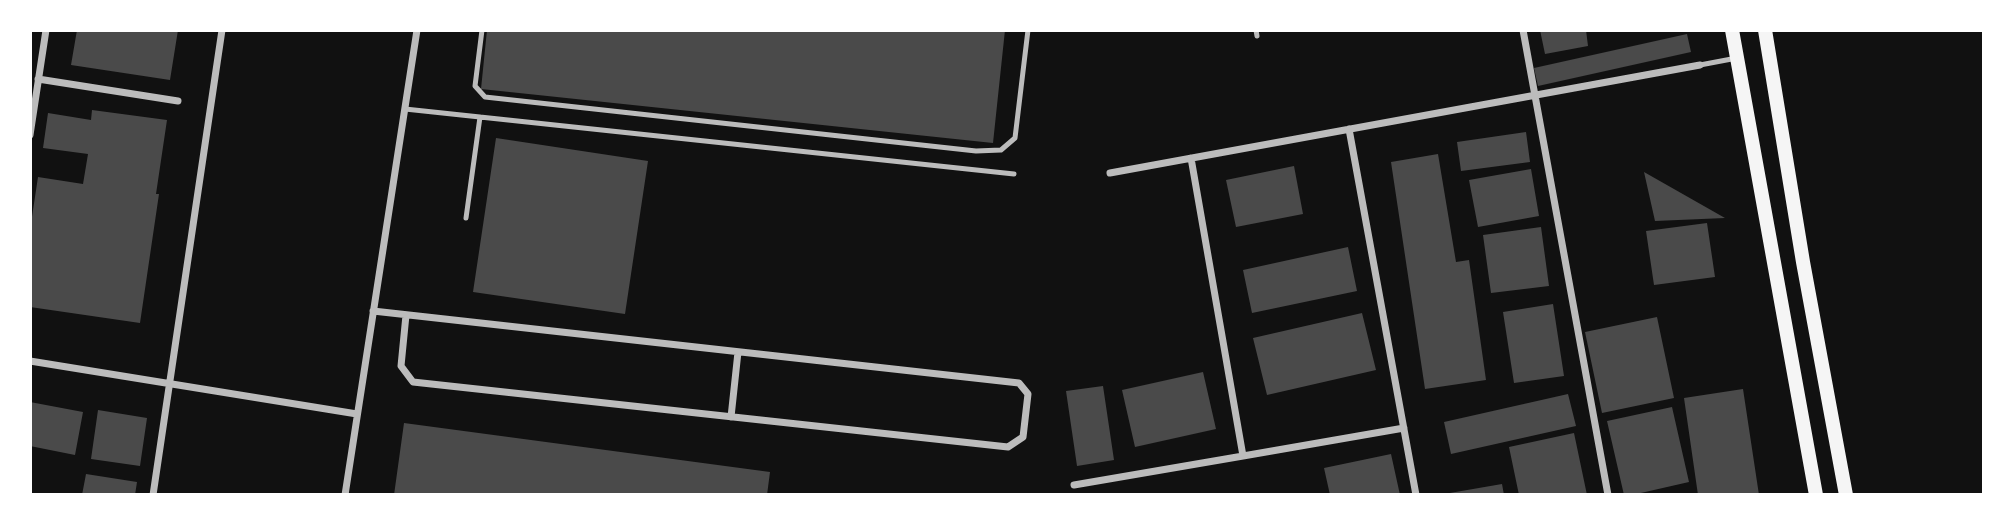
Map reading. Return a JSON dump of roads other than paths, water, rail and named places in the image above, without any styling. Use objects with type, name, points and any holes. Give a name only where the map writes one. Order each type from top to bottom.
[{"type":"main road","points":[[1732,30],[1816,495]]},
{"type":"main road","points":[[1765,30],[1803,262],[1846,495]]},
{"type":"street","points":[[30,135],[46,30]]},
{"type":"street","points":[[153,495],[222,30]]},
{"type":"street","points":[[345,495],[417,30]]},
{"type":"street","points":[[1523,30],[1608,495]]},
{"type":"street","points":[[1110,173],[1700,65]]},
{"type":"street","points":[[38,79],[178,101]]},
{"type":"street","points":[[1349,130],[1416,495]]},
{"type":"street","points":[[1191,158],[1243,456]]},
{"type":"street","points":[[373,312],[406,315],[1019,383],[1028,394],[1023,437],[1008,447],[413,382],[401,366],[406,315]]},
{"type":"street","points":[[731,417],[738,352]]},
{"type":"street","points":[[30,360],[358,414]]},
{"type":"street","points":[[1074,485],[1404,428]]},
{"type":"lane","points":[[482,30],[475,86],[485,97],[976,151],[1001,150],[1015,138],[1028,30]]},
{"type":"lane","points":[[1700,65],[1737,58]]},
{"type":"lane","points":[[405,109],[1014,174]]},
{"type":"lane","points":[[466,218],[480,117]]}]
